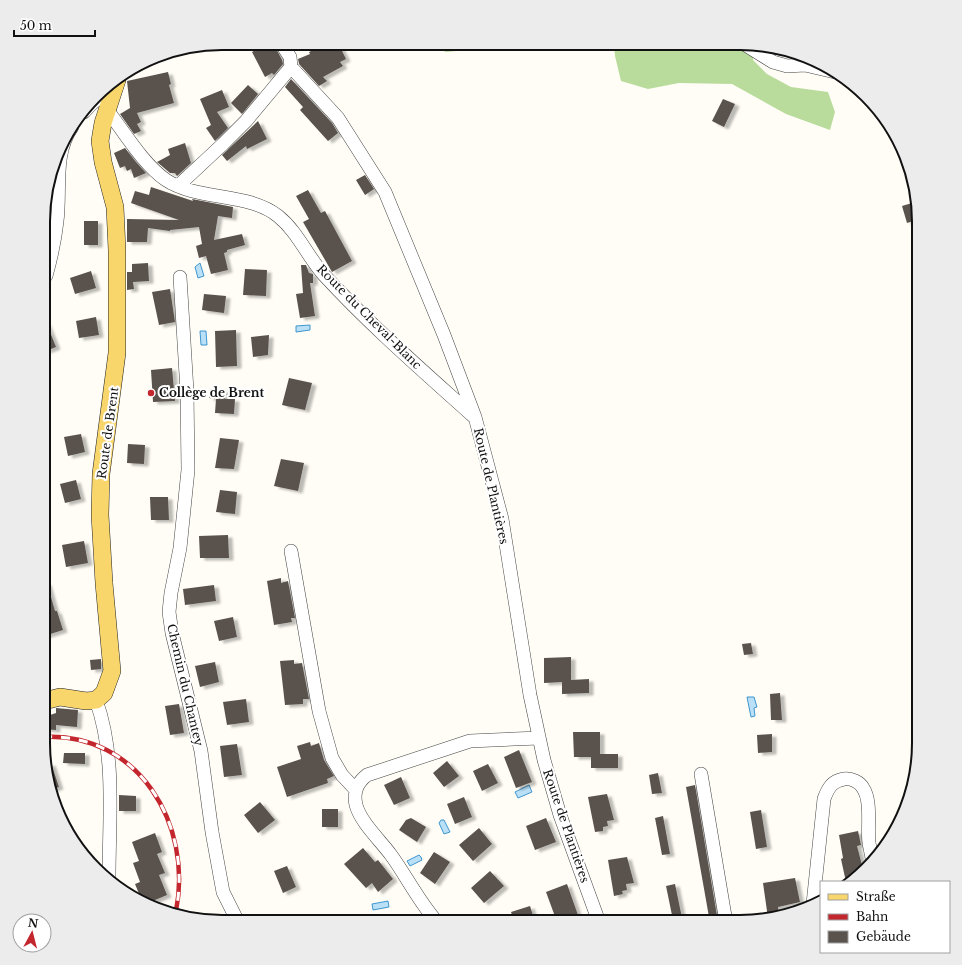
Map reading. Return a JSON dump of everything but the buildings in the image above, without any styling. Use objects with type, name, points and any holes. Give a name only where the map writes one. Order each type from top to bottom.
[{"type":"main road","name":"Route de Brent","points":[[96,700],[104,693],[112,671],[104,583],[100,515],[102,474],[117,353],[116,217],[100,141],[101,132],[115,88]]},
{"type":"main road","points":[[50,700],[60,697],[86,701],[96,700]]},
{"type":"street","points":[[178,186],[246,121],[291,67],[290,57],[286,50]]},
{"type":"street","points":[[754,50],[773,62],[787,66],[805,65],[814,67]]},
{"type":"street","name":"Route de Plantières","points":[[291,67],[338,118],[385,192],[444,335],[475,418],[502,519],[530,695],[539,738],[560,815],[596,915]]},
{"type":"street","points":[[105,96],[110,103]]},
{"type":"street","name":"Route du Cheval-Blanc","points":[[110,103],[157,172],[178,186],[250,204],[264,208],[276,214],[293,230],[323,274],[420,368],[475,418]]},
{"type":"street","points":[[50,259],[57,220],[61,163]]},
{"type":"street","name":"Chemin du Chantey","points":[[180,277],[187,392],[188,470],[180,548],[171,593],[169,612],[172,633],[201,752],[212,832],[223,892],[234,915]]},
{"type":"street","points":[[291,551],[319,711],[332,758],[342,775],[355,789]]},
{"type":"street","points":[[96,700],[105,728],[109,751],[108,871]]},
{"type":"street","points":[[432,915],[367,824],[356,805],[355,789],[359,781],[367,775],[470,741],[539,738]]},
{"type":"street","points":[[701,774],[725,915]]},
{"type":"street","points":[[814,898],[824,799],[829,786],[837,781],[846,779],[855,780],[863,788],[868,805],[869,843],[871,854]]},
{"type":"green space","points":[[442,50],[457,50],[457,51],[446,52]]},
{"type":"green space","points":[[614,50],[754,50],[753,60],[767,74],[791,87],[828,92],[835,112],[830,130],[786,114],[732,84],[679,83],[648,89],[621,81]]},
{"type":"water","points":[[200,263],[204,276],[198,278],[195,267]]},
{"type":"water","points":[[310,325],[310,330],[296,332],[296,326]]},
{"type":"water","points":[[200,331],[206,331],[207,345],[201,345]]},
{"type":"water","points":[[747,697],[754,697],[757,707],[754,708],[755,716],[751,717]]},
{"type":"water","points":[[529,785],[532,792],[518,798],[515,792]]},
{"type":"water","points":[[441,820],[444,820],[450,832],[444,834],[439,823]]},
{"type":"water","points":[[419,855],[422,860],[410,866],[407,861]]},
{"type":"water","points":[[388,901],[389,907],[373,910],[372,904]]},
{"type":"railway","points":[[50,738],[77,740],[107,750],[132,767],[152,790],[167,817],[176,847],[179,879],[176,909]]},
{"type":"place","name":"Collège de Brent","points":[[151,393]]}]
